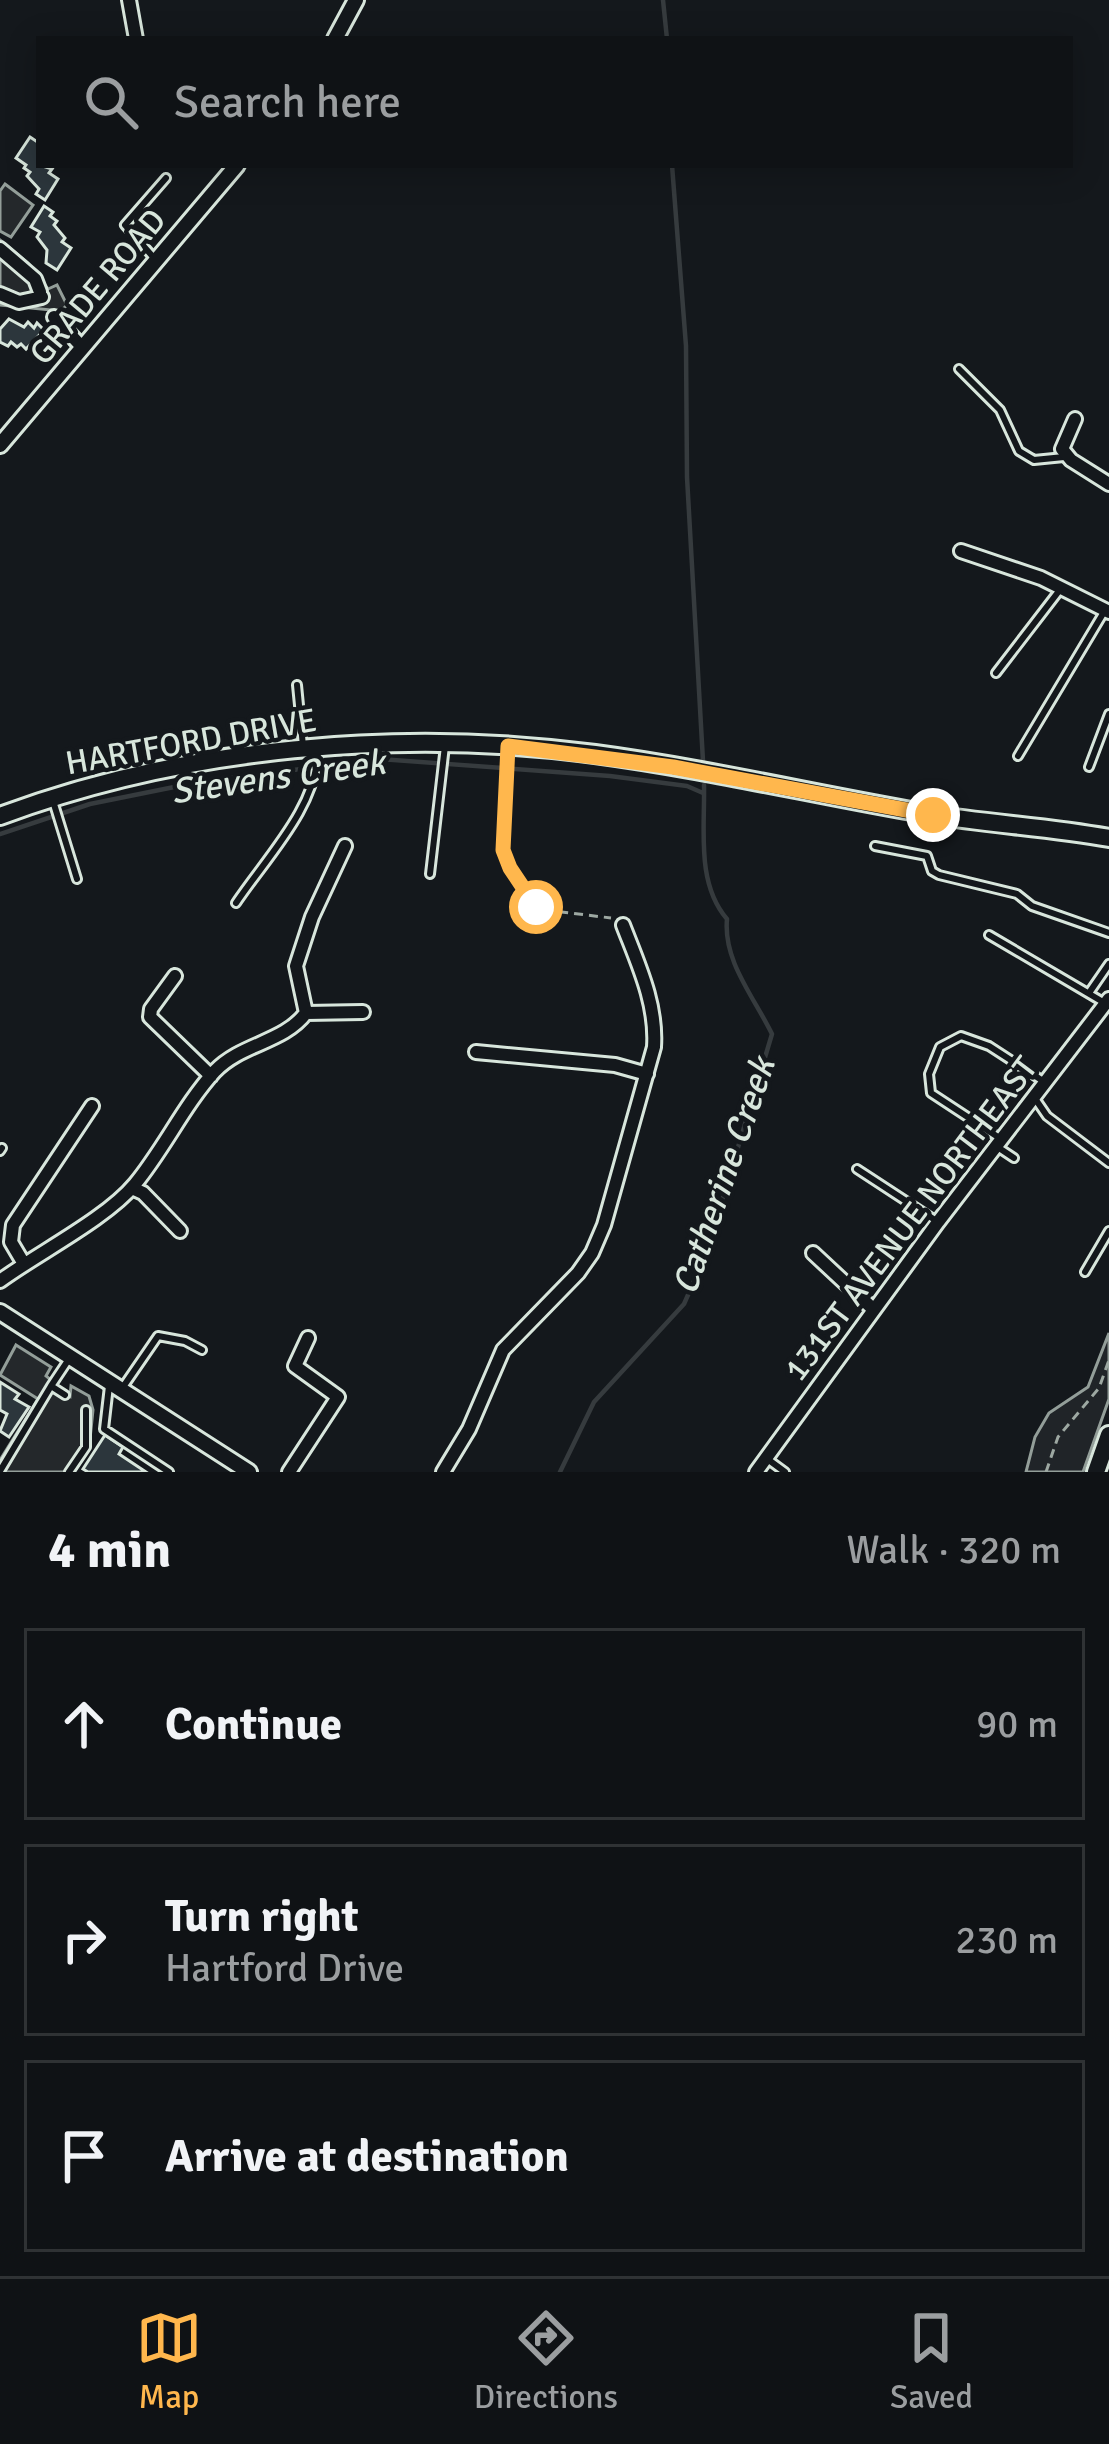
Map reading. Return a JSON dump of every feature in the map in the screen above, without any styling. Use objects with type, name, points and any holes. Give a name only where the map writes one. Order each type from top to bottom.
[{"type":"main road","name":"HARTFORD DRIVE","points":[[0,816],[56,808],[249,755],[445,748],[594,754],[933,815],[1109,838]]},
{"type":"main road","points":[[1096,1472],[1109,1435]]},
{"type":"street","points":[[129,0],[135,36]]},
{"type":"street","points":[[337,36],[356,0]]},
{"type":"street","name":"GRADE ROAD","points":[[0,445],[234,168]]},
{"type":"street","points":[[0,249],[35,279],[41,295],[19,302],[0,294]]},
{"type":"street","points":[[54,317],[81,346]]},
{"type":"street","points":[[1075,419],[1062,448],[1109,484]]},
{"type":"street","points":[[961,551],[1107,610]]},
{"type":"street","points":[[0,1281],[132,1188],[211,1076],[252,1044],[293,1031],[306,1013],[296,966],[312,917],[345,846]]},
{"type":"street","points":[[443,1472],[470,1430],[502,1350],[592,1253],[604,1226],[656,1029],[623,925]]},
{"type":"street","points":[[175,976],[150,1017],[211,1076]]},
{"type":"street","name":"131ST AVENUE NORTHEAST","points":[[756,1472],[1107,1001]]},
{"type":"street","points":[[306,1013],[362,1012]]},
{"type":"street","points":[[476,1052],[615,1065],[646,1074]]},
{"type":"street","points":[[24,1264],[11,1242],[13,1226],[92,1106]]},
{"type":"street","points":[[132,1188],[143,1193],[180,1231]]},
{"type":"street","points":[[813,1253],[874,1309]]},
{"type":"street","points":[[0,1312],[249,1472]]},
{"type":"street","points":[[289,1472],[338,1397],[295,1366],[308,1338]]},
{"type":"lane","points":[[156,260],[125,225],[166,178]]},
{"type":"lane","points":[[959,369],[1000,410],[1019,451],[1034,460],[1067,455]]},
{"type":"lane","points":[[996,673],[1061,588]]},
{"type":"lane","points":[[1018,756],[1107,610]]},
{"type":"lane","points":[[236,903],[308,796],[317,770],[297,686]]},
{"type":"lane","points":[[1089,767],[1109,714]]},
{"type":"lane","points":[[430,874],[445,748]]},
{"type":"lane","points":[[508,751],[508,769]]},
{"type":"lane","points":[[56,808],[77,879]]},
{"type":"lane","points":[[875,846],[927,856],[932,871],[939,875],[1018,894],[1032,906],[1109,933]]},
{"type":"lane","points":[[989,935],[1107,1001]]},
{"type":"lane","points":[[1089,993],[1109,964]]},
{"type":"lane","points":[[1014,1159],[931,1094],[929,1074],[940,1047],[961,1036],[989,1046],[1046,1083]]},
{"type":"lane","points":[[1035,1097],[1047,1116],[1109,1163]]},
{"type":"lane","points":[[856,1169],[938,1222]]},
{"type":"lane","points":[[1085,1272],[1109,1232]]},
{"type":"lane","points":[[169,1472],[104,1429],[115,1386],[158,1336],[202,1350]]},
{"type":"lane","points":[[0,1471],[70,1358]]},
{"type":"lane","points":[[51,1386],[64,1395]]},
{"type":"lane","points":[[70,1472],[86,1447],[86,1410]]},
{"type":"lane","points":[[766,1458],[785,1472]]},
{"type":"path","points":[[508,769],[503,850],[532,903],[545,910],[602,915],[623,925]]},
{"type":"path","points":[[1046,1472],[1058,1437],[1099,1388],[1109,1360]]},
{"type":"shaded area","points":[[5,184],[33,205],[11,237],[0,231],[0,191]]},
{"type":"shaded area","points":[[0,240],[28,263],[48,289],[57,285],[67,305],[61,311],[0,305]]},
{"type":"shaded area","points":[[1109,1333],[1109,1399],[1083,1472],[1026,1472],[1035,1437],[1049,1413],[1088,1387]]},
{"type":"shaded area","points":[[16,1345],[51,1367],[46,1376],[70,1396],[71,1386],[89,1396],[93,1410],[89,1449],[74,1472],[0,1472],[0,1460],[38,1399],[0,1375]]},
{"type":"building","points":[[30,137],[36,141],[36,168],[52,169],[49,173],[58,179],[45,200],[36,194],[39,189],[27,176],[26,165],[16,158]]},
{"type":"building","points":[[44,206],[53,212],[54,225],[65,238],[62,242],[71,248],[57,270],[46,263],[47,250],[37,237],[40,232],[31,227]]},
{"type":"building","points":[[9,319],[24,327],[28,322],[34,328],[37,323],[44,330],[26,349],[11,342],[8,346],[0,342],[0,329]]},
{"type":"building","points":[[0,1382],[29,1407],[9,1437],[0,1431],[7,1414],[0,1410]]},
{"type":"building","points":[[105,1435],[123,1447],[119,1454],[146,1472],[83,1469]]},
{"type":"waterway","name":"Catherine Creek","points":[[663,0],[667,36]]},
{"type":"waterway","name":"Catherine Creek","points":[[672,168],[686,346],[687,477],[703,761]]},
{"type":"waterway","name":"Stevens Creek","points":[[0,834],[90,804],[199,782],[380,759],[610,776],[687,786],[703,793]]},
{"type":"waterway","name":"Catherine Creek","points":[[560,1472],[594,1402],[684,1304],[706,1254],[772,1034],[735,964],[727,919],[710,889],[704,855],[704,785]]},
{"type":"route","points":[[536,907],[503,850],[508,746],[594,754],[933,815]]}]
